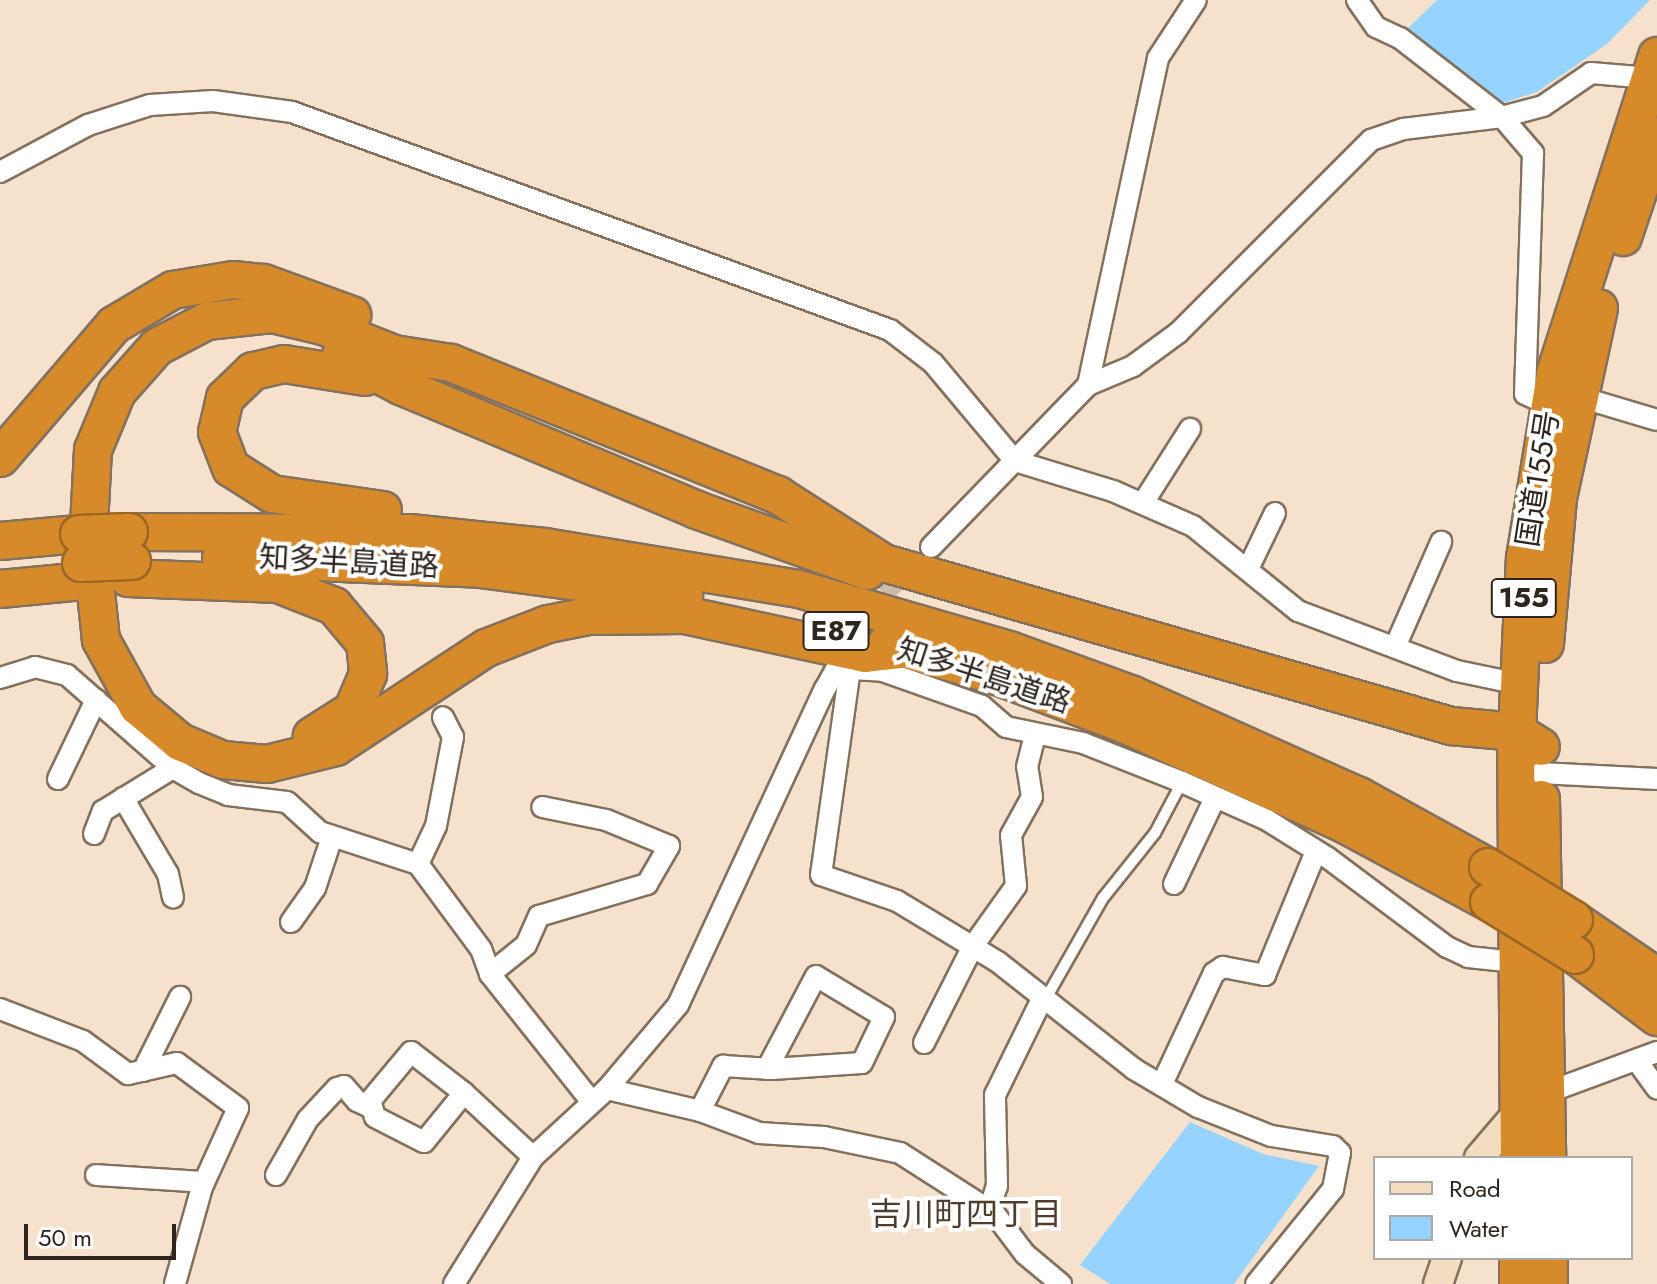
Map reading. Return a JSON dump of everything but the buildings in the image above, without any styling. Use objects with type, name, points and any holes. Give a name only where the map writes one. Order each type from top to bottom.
[{"type":"highway","name":"国道155号","points":[[1519,1156],[1533,1099],[1529,751],[1519,684],[1525,558],[1653,67]]},
{"type":"highway","name":"国道155号","points":[[1547,1156],[1533,1099],[1516,962],[1529,751],[1558,498],[1564,401],[1657,136]]},
{"type":"highway","points":[[0,458],[114,325],[145,303],[202,282],[233,280],[295,291],[421,340],[451,363]]},
{"type":"highway","points":[[908,649],[865,654],[685,615],[588,616],[548,624],[486,648],[361,735],[313,756],[267,764],[223,760],[201,754],[161,729],[120,680],[101,640],[93,592],[89,526],[93,450],[104,414],[132,370],[187,328],[246,314],[309,322],[394,354],[451,363],[778,495],[884,563],[1529,751]]},
{"type":"highway","points":[[130,557],[278,584],[334,606],[358,632],[368,653],[363,690],[337,724],[271,745],[215,738],[186,724],[141,681],[118,627],[106,526],[111,459],[125,415],[146,384],[178,357],[217,338],[257,334],[303,340],[401,386],[697,510],[760,528],[886,578],[1107,648],[1460,747],[1529,751]]},
{"type":"highway","points":[[401,386],[322,367],[284,364],[253,371],[234,386],[222,406],[217,432],[220,447],[231,468],[249,483],[292,500],[597,534],[771,569],[844,600]]},
{"type":"highway","name":"知多半島道路","points":[[130,557],[323,529],[440,536],[664,564],[844,600],[1009,650],[1133,695],[1346,790],[1489,884],[1657,1017]]},
{"type":"highway","name":"知多半島道路","points":[[0,541],[81,559]]},
{"type":"highway","name":"知多半島道路","points":[[0,570],[81,559],[130,557],[297,559],[554,577],[692,597],[908,649],[1011,681],[1234,772],[1574,920],[1657,977]]},
{"type":"highway","points":[[0,589],[81,559]]},
{"type":"highway","points":[[1518,1260],[1518,1284]]},
{"type":"highway","points":[[1549,1260],[1549,1284]]},
{"type":"street","points":[[1088,385],[1158,58],[1196,0]]},
{"type":"street","points":[[1357,0],[1376,27],[1400,38],[1502,117],[1533,153],[1525,394],[1657,420]]},
{"type":"street","points":[[931,547],[1088,385],[1133,366],[1178,333],[1371,140],[1403,129],[1502,117],[1543,106],[1591,73],[1653,67]]},
{"type":"street","points":[[0,172],[88,125],[150,105],[213,101],[292,112],[890,330],[933,363],[1015,461],[1143,503],[1193,526],[1298,611],[1457,671],[1519,684]]},
{"type":"street","points":[[1143,503],[1190,429]]},
{"type":"street","points":[[1248,569],[1275,513]]},
{"type":"street","points":[[1395,647],[1441,542]]},
{"type":"street","points":[[0,678],[35,667],[67,675],[173,768],[228,795],[287,802],[320,832],[418,864],[481,949],[490,974],[599,1095],[700,1111],[759,1133],[824,1137],[900,1153],[989,1210],[1054,1282]]},
{"type":"street","points":[[454,1284],[533,1157],[599,1095],[678,1005],[837,667],[883,671],[982,706],[1006,727],[1083,743],[1182,782],[1214,800],[1267,820],[1316,851],[1447,947],[1468,957],[1516,962]]},
{"type":"street","points":[[850,669],[821,875],[897,901],[973,946],[1043,1000],[1198,1107],[1271,1136],[1333,1146],[1340,1153],[1333,1189],[1256,1284]]},
{"type":"street","points":[[58,779],[96,700]]},
{"type":"street","points":[[418,864],[436,826],[453,737],[443,717]]},
{"type":"street","points":[[924,1043],[973,946],[1016,886],[1011,835],[1032,797],[1027,767],[1035,735]]},
{"type":"street","points":[[1529,751],[1657,779]]},
{"type":"street","points":[[94,834],[103,811],[173,768]]},
{"type":"street","points":[[123,798],[168,874],[173,897]]},
{"type":"street","points":[[1174,884],[1214,800]]},
{"type":"street","points":[[490,974],[526,945],[539,916],[647,884],[669,846],[606,820],[542,807]]},
{"type":"street","points":[[291,922],[315,888],[332,837]]},
{"type":"street","points":[[1162,1084],[1218,968],[1265,975],[1316,851]]},
{"type":"street","points":[[700,1111],[723,1066],[767,1069],[862,1063],[884,1017],[816,976],[767,1069]]},
{"type":"street","points":[[143,1071],[180,997]]},
{"type":"street","points":[[989,1210],[997,1186],[995,1095],[1043,1000]]},
{"type":"street","points":[[0,1009],[83,1041],[128,1074],[177,1063],[238,1108],[203,1187],[175,1284]]},
{"type":"street","points":[[464,1093],[424,1142],[375,1117],[370,1101],[411,1052],[464,1093],[533,1157]]},
{"type":"street","points":[[1481,1156],[1533,1099],[1657,1052]]},
{"type":"street","points":[[1637,1061],[1657,1089]]},
{"type":"street","points":[[276,1175],[308,1119],[337,1088],[344,1086],[357,1101],[372,1108]]},
{"type":"street","points":[[96,1175],[203,1187]]},
{"type":"street","points":[[156,1189],[203,1187]]},
{"type":"street","points":[[1438,1284],[1446,1260]]},
{"type":"lane","points":[[1043,1000],[1103,898],[1155,833],[1182,782]]},
{"type":"water","points":[[1437,0],[1650,0],[1607,44],[1537,92],[1503,103],[1407,29]]},
{"type":"water","points":[[1190,1122],[1263,1154],[1319,1166],[1234,1284],[1110,1284],[1080,1265]]},
{"type":"tunnel","points":[[843,657],[884,594],[913,565]]},
{"type":"district","name":"吉川町四丁目","points":[[966,1214]]}]
